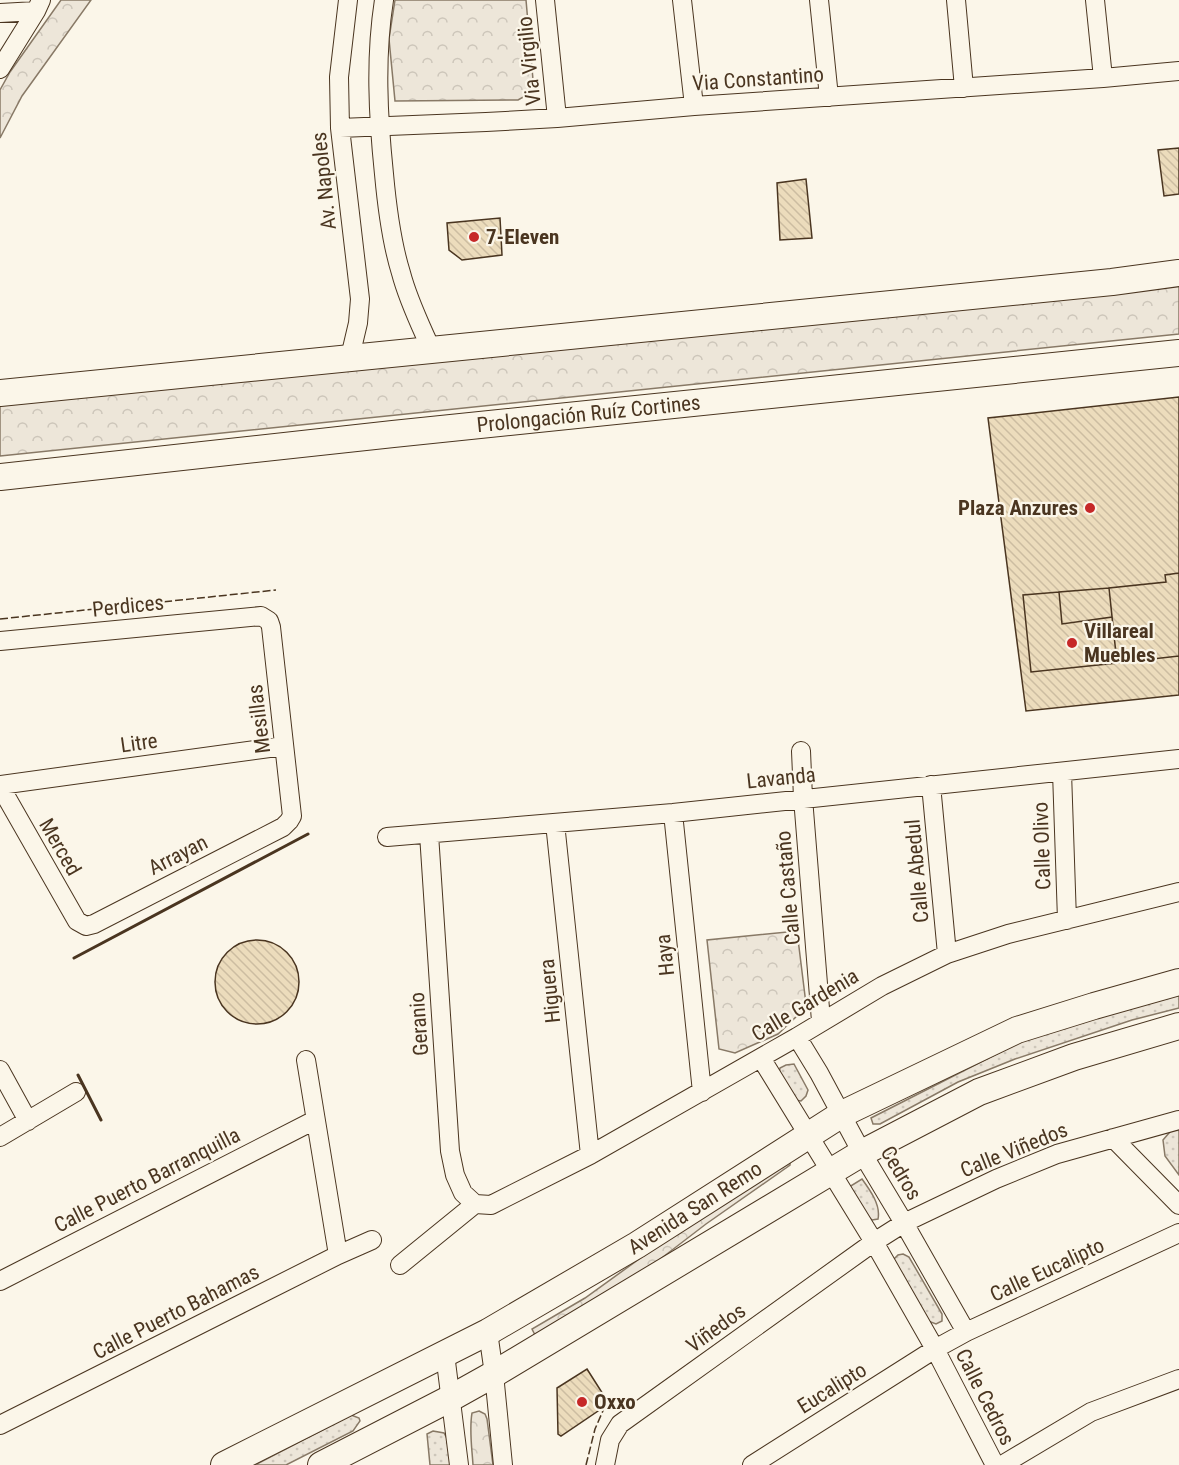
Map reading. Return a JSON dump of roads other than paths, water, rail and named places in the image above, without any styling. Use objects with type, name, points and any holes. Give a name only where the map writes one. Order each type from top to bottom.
[{"type":"main road","points":[[0,393],[1179,273]]},
{"type":"main road","name":"Prolongación Ruíz Cortines","points":[[0,477],[1179,352]]},
{"type":"main road","name":"Avenida San Remo","points":[[224,1465],[488,1332],[637,1245],[842,1114],[1017,1030],[1179,982]]},
{"type":"main road","name":"Avenida San Remo","points":[[321,1465],[494,1374],[862,1153],[979,1092],[1074,1057],[1179,1026]]},
{"type":"street","name":"Av. Napoles","points":[[348,0],[339,77],[340,128],[360,299],[358,323],[350,357]]},
{"type":"street","points":[[384,0],[379,69],[379,126],[388,215],[400,271],[410,303],[431,350]]},
{"type":"street","name":"Via Virgilio","points":[[545,0],[557,118]]},
{"type":"street","points":[[682,0],[694,106]]},
{"type":"street","points":[[819,0],[828,97]]},
{"type":"street","points":[[956,0],[964,88]]},
{"type":"street","points":[[1095,0],[1103,78]]},
{"type":"street","points":[[0,13],[38,5]]},
{"type":"street","points":[[0,69],[38,5]]},
{"type":"street","name":"Via Constantino","points":[[340,128],[557,118],[1179,71]]},
{"type":"street","name":"Perdices","points":[[0,641],[261,616]]},
{"type":"street","name":"Mesillas","points":[[261,616],[269,621],[271,627],[292,816],[289,821]]},
{"type":"street","name":"Litre","points":[[0,786],[284,746]]},
{"type":"street","name":"Calle Castaño","points":[[801,751],[821,1021]]},
{"type":"street","name":"Lavanda","points":[[387,837],[673,813],[1179,759]]},
{"type":"street","name":"Calle Olivo","points":[[1062,772],[1067,920]]},
{"type":"street","name":"Calle Abedul","points":[[931,785],[947,954]]},
{"type":"street","name":"Merced","points":[[0,786],[77,921],[86,926]]},
{"type":"street","name":"Haya","points":[[673,813],[702,1092]]},
{"type":"street","name":"Arrayan","points":[[86,926],[283,827],[289,821]]},
{"type":"street","name":"Higuera","points":[[555,823],[590,1155]]},
{"type":"street","name":"Geranio","points":[[429,834],[450,1151],[455,1174],[463,1193],[475,1204]]},
{"type":"street","name":"Calle Gardenia","points":[[475,1204],[491,1205],[590,1155],[882,986],[947,954],[1008,934],[1179,892]]},
{"type":"street","name":"Cedros","points":[[797,1037],[966,1332]]},
{"type":"street","points":[[761,1058],[874,1242],[935,1349]]},
{"type":"street","points":[[306,1060],[338,1255]]},
{"type":"street","points":[[0,1070],[28,1121]]},
{"type":"street","points":[[0,1137],[76,1092]]},
{"type":"street","name":"Calle Puerto Barranquilla","points":[[0,1281],[315,1120]]},
{"type":"street","name":"Calle Viñedos","points":[[874,1242],[904,1223],[996,1179],[1057,1154],[1179,1120]]},
{"type":"street","points":[[1113,1138],[1179,1205]]},
{"type":"street","points":[[400,1265],[475,1204]]},
{"type":"street","name":"Calle Eucalipto","points":[[935,1349],[966,1332],[1179,1233]]},
{"type":"street","name":"Calle Puerto Bahamas","points":[[0,1425],[372,1240]]},
{"type":"street","name":"Viñedos","points":[[605,1465],[610,1440],[620,1424],[874,1242]]},
{"type":"street","points":[[488,1332],[503,1465]]},
{"type":"street","name":"Eucalipto","points":[[752,1465],[935,1349]]},
{"type":"street","name":"Calle Cedros","points":[[935,1349],[995,1465]]},
{"type":"street","points":[[445,1354],[459,1465]]},
{"type":"street","points":[[1002,1465],[1091,1412],[1179,1379]]},
{"type":"place","name":"7-Eleven","points":[[474,237]]},
{"type":"place","name":"Plaza Anzures","points":[[1090,508]]},
{"type":"place","name":"Villareal Muebles","points":[[1072,643]]},
{"type":"place","name":"Oxxo","points":[[582,1402]]}]
